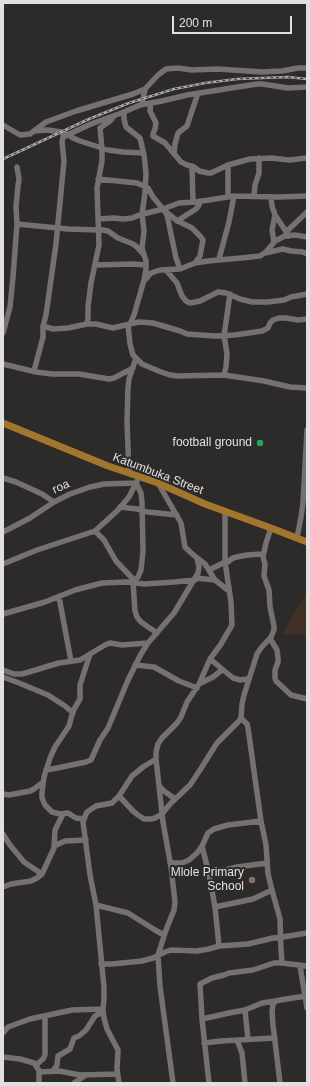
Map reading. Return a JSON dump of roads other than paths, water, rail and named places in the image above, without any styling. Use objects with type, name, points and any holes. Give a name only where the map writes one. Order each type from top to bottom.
[{"type":"main road","name":"Katumbuka Street","points":[[3,423],[108,466],[129,473],[138,480],[158,483],[192,499],[307,542]]},
{"type":"street","points":[[3,125],[20,135],[30,134],[46,122],[145,89],[163,71],[171,69],[268,72],[307,68]]},
{"type":"street","points":[[34,371],[43,337],[43,326],[46,315],[58,228],[64,161],[62,137],[142,104],[198,93],[262,84],[288,88],[306,88]]},
{"type":"street","points":[[142,104],[145,89]]},
{"type":"street","points":[[174,154],[178,133],[187,126],[198,93]]},
{"type":"street","points":[[151,103],[150,111],[155,120],[156,126],[153,136],[165,143],[181,162],[187,166],[192,166],[199,171],[208,173],[244,160],[260,158],[289,160],[307,158]]},
{"type":"street","points":[[124,112],[126,127],[140,138],[146,174],[142,248],[146,265],[144,280],[134,315],[129,324],[131,349],[136,358],[142,364],[170,375],[224,375],[264,381],[290,387],[307,388]]},
{"type":"street","points":[[87,324],[91,283],[99,245],[97,192],[102,162],[100,128],[110,121],[114,115]]},
{"type":"street","points":[[34,131],[48,130],[67,134],[73,138],[102,149],[117,152],[143,153]]},
{"type":"street","points":[[254,196],[254,185],[259,173],[260,158]]},
{"type":"street","points":[[219,259],[229,222],[231,197],[228,165]]},
{"type":"street","points":[[192,166],[193,202]]},
{"type":"street","points":[[3,333],[5,320],[10,307],[13,277],[17,224],[16,206],[19,179],[17,167]]},
{"type":"street","points":[[98,179],[137,183],[146,186],[155,199],[177,221],[196,231],[203,240],[200,256],[195,263]]},
{"type":"street","points":[[98,219],[132,218],[174,204],[231,197],[307,196]]},
{"type":"street","points":[[272,197],[272,206],[275,215],[288,234],[307,237]]},
{"type":"street","points":[[169,224],[177,221],[196,209],[200,201]]},
{"type":"street","points":[[164,208],[180,270]]},
{"type":"street","points":[[274,242],[272,230],[275,215]]},
{"type":"street","points":[[265,253],[274,242],[288,234],[306,215]]},
{"type":"street","points":[[273,223],[282,225]]},
{"type":"street","points":[[17,224],[68,229],[98,229],[108,231],[118,238],[133,244],[144,255]]},
{"type":"street","points":[[144,280],[154,271],[180,270],[195,263],[219,259],[260,256],[265,253],[283,249],[307,254]]},
{"type":"street","points":[[95,266],[132,264],[146,265]]},
{"type":"street","points":[[166,270],[177,282],[182,296],[190,303],[200,301],[222,291],[240,299],[252,302],[284,300],[307,294]]},
{"type":"street","points":[[224,375],[226,367],[226,354],[224,336],[230,294]]},
{"type":"street","points":[[43,326],[53,329],[96,324],[113,328],[139,322],[153,323],[194,336],[224,336],[262,330],[268,328],[273,320],[279,318],[298,320],[307,319]]},
{"type":"street","points":[[129,473],[127,422],[129,379],[136,358]]},
{"type":"street","points":[[3,364],[52,374],[79,374],[108,378],[114,378],[132,368]]},
{"type":"street","points":[[298,538],[305,498],[307,430]]},
{"type":"street","points":[[3,478],[16,482],[42,494],[54,502]]},
{"type":"street","points":[[3,564],[37,550],[95,532],[129,497],[138,480]]},
{"type":"street","points":[[133,582],[138,577],[141,570],[143,552],[141,493],[138,480]]},
{"type":"street","name":"roa","points":[[4,530],[30,518],[54,502],[70,494],[104,484],[138,480]]},
{"type":"street","points":[[158,483],[182,523],[185,547],[205,564],[215,580],[229,591]]},
{"type":"street","points":[[120,507],[137,508],[148,512],[177,515]]},
{"type":"street","points":[[173,1083],[160,986],[158,955],[164,934],[175,908],[170,863],[162,814],[156,759],[157,748],[164,735],[179,721],[187,702],[198,686],[210,659],[232,625],[225,563],[225,512]]},
{"type":"street","points":[[119,796],[142,818],[151,819],[162,814],[190,785],[217,743],[237,724],[241,718],[242,704],[248,679],[258,651],[271,637],[274,630],[269,590],[264,576],[265,564],[263,554],[271,528]]},
{"type":"street","points":[[95,532],[104,540],[116,561],[131,576],[137,617],[141,622],[157,632]]},
{"type":"street","points":[[196,579],[208,569],[225,563],[237,556],[247,554],[263,554]]},
{"type":"street","points":[[46,770],[91,760],[100,740],[108,728],[135,665],[148,642],[174,613],[196,579],[199,570],[197,558]]},
{"type":"street","points":[[3,614],[45,602],[75,590],[102,583],[133,582],[146,584],[196,579],[215,580]]},
{"type":"street","points":[[59,597],[71,661]]},
{"type":"street","points":[[271,637],[278,654],[275,675],[276,681],[291,695],[307,699]]},
{"type":"street","points":[[3,670],[14,674],[22,674],[59,663],[80,660],[110,643],[122,645],[148,642]]},
{"type":"street","points":[[84,819],[76,818],[68,814],[57,814],[52,812],[45,805],[42,798],[42,783],[51,754],[69,726],[73,713],[80,699],[80,684],[90,654]]},
{"type":"street","points":[[210,659],[222,670],[236,679],[248,679]]},
{"type":"street","points":[[135,665],[154,667],[179,681],[198,686],[214,678],[222,670]]},
{"type":"street","points":[[3,678],[48,695],[66,706],[73,713]]},
{"type":"street","points":[[241,718],[247,724],[248,728],[261,821],[266,845],[267,863],[272,890],[280,919],[282,963]]},
{"type":"street","points":[[118,1083],[118,1050],[107,1029],[103,1010],[104,993],[96,905],[90,875],[84,819],[86,814],[94,807],[112,803],[119,796],[132,776],[156,759]]},
{"type":"street","points":[[3,794],[9,795],[34,790],[42,783]]},
{"type":"street","points":[[159,786],[175,799]]},
{"type":"street","points":[[3,887],[10,884],[31,881],[42,874],[46,868],[54,846],[55,830],[63,814]]},
{"type":"street","points":[[170,863],[180,863],[189,860],[202,846],[208,833],[214,828],[261,821]]},
{"type":"street","points":[[3,834],[24,862],[42,874]]},
{"type":"street","points":[[54,846],[65,841],[86,840]]},
{"type":"street","points":[[202,846],[215,907],[219,946]]},
{"type":"street","points":[[209,874],[237,867],[267,863]]},
{"type":"street","points":[[215,907],[253,899],[272,890]]},
{"type":"street","points":[[96,905],[128,913],[164,934]]},
{"type":"street","points":[[101,964],[142,961],[171,950],[209,950],[219,946],[242,945],[273,938],[307,933]]},
{"type":"street","points":[[209,1083],[202,1020],[201,983],[228,973],[253,970],[272,964],[282,963],[307,966]]},
{"type":"street","points":[[300,966],[307,1008]]},
{"type":"street","points":[[202,1020],[245,1010],[262,1003],[306,996]]},
{"type":"street","points":[[276,1001],[272,1012],[280,1083]]},
{"type":"street","points":[[3,1033],[8,1027],[30,1019],[72,1010],[103,1010]]},
{"type":"street","points":[[53,1071],[57,1066],[58,1056],[70,1049],[74,1038],[86,1030],[95,1016],[103,1010]]},
{"type":"street","points":[[245,1010],[248,1039]]},
{"type":"street","points":[[39,1083],[37,1068],[45,1055],[45,1016]]},
{"type":"street","points":[[204,1043],[275,1038]]},
{"type":"street","points":[[237,1040],[242,1053],[245,1083]]},
{"type":"street","points":[[3,1057],[20,1059],[34,1063],[37,1068],[44,1073],[59,1071],[80,1075],[118,1074]]},
{"type":"street","points":[[76,1083],[86,1075]]},
{"type":"railway","points":[[3,159],[89,119],[129,103],[174,89],[237,79],[288,77],[307,79]]},
{"type":"place","name":"football ground","points":[[260,443]]},
{"type":"place","name":"Mlole Primary School","points":[[252,880]]}]
